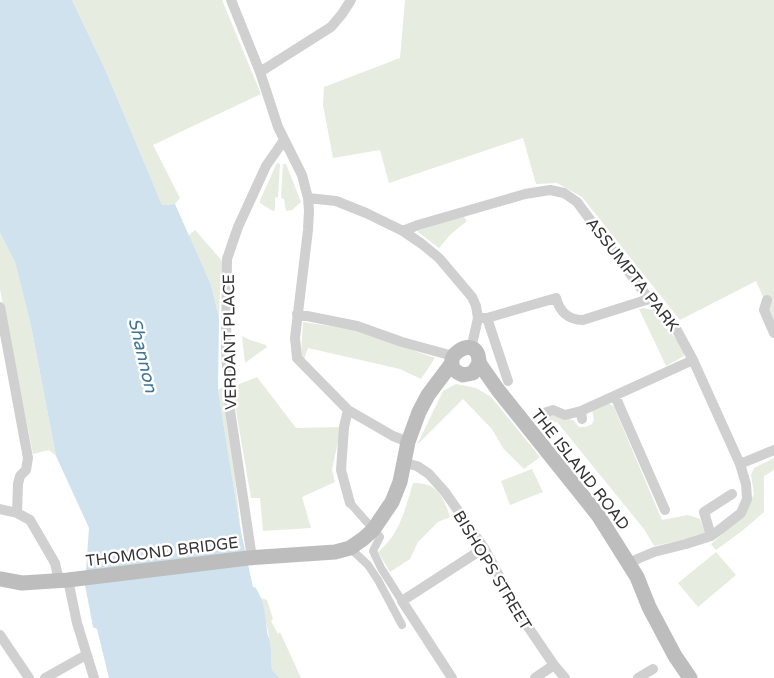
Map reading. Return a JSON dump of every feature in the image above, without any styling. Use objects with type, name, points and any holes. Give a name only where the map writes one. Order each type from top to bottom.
[{"type":"main road","name":"THE ISLAND ROAD","points":[[471,349],[478,355],[463,366],[503,386],[598,515],[637,577],[649,608],[675,656],[690,678]]},
{"type":"main road","points":[[350,548],[373,530],[392,502],[400,482],[408,442],[419,412],[428,395],[438,380],[463,366]]},
{"type":"main road","name":"THOMOND BRIDGE","points":[[0,579],[22,583],[68,580],[250,558],[335,552],[350,548]]},
{"type":"street","points":[[231,0],[260,72],[278,127],[302,175],[308,198],[308,230],[296,314],[295,338],[297,358],[348,410],[393,436],[408,442]]},
{"type":"street","points":[[260,72],[331,27],[351,0]]},
{"type":"street","name":"VERDANT PLACE","points":[[250,558],[233,438],[228,374],[226,319],[227,259],[238,227],[266,166],[284,140]]},
{"type":"street","name":"ASSUMPTA PARK","points":[[403,231],[418,224],[526,194],[550,190],[564,192],[578,202],[650,299],[674,325],[693,360],[740,464],[746,484],[747,499],[740,513],[711,536],[654,552],[628,562]]},
{"type":"street","points":[[308,198],[336,201],[366,213],[403,231],[439,258],[472,297],[482,318],[503,386]]},
{"type":"street","points":[[482,318],[556,298],[558,307],[566,316],[575,320],[584,320],[650,299]]},
{"type":"street","points":[[767,300],[764,310],[774,333]]},
{"type":"street","points":[[0,307],[28,458],[26,470],[20,476],[18,484],[17,513]]},
{"type":"street","points":[[296,314],[357,326],[463,366]]},
{"type":"street","points":[[471,349],[482,318]]},
{"type":"street","points":[[544,413],[553,410],[564,416],[582,415],[615,396],[693,360]]},
{"type":"street","points":[[615,396],[665,510]]},
{"type":"street","points":[[348,410],[344,426],[341,470],[350,503],[380,538],[373,551],[381,568],[452,678]]},
{"type":"street","points":[[740,464],[774,450]]},
{"type":"street","name":"BISHOPS STREET","points":[[405,463],[417,466],[445,492],[484,548],[522,618],[565,678]]},
{"type":"street","points":[[711,536],[700,513],[732,494]]},
{"type":"street","points":[[0,510],[17,513],[30,520],[68,580],[77,623],[94,678]]},
{"type":"street","points":[[350,548],[368,565],[402,625]]},
{"type":"street","points":[[402,601],[484,548]]},
{"type":"street","points":[[0,635],[29,678]]},
{"type":"street","points":[[45,678],[86,654]]},
{"type":"street","points":[[535,678],[554,665]]},
{"type":"street","points":[[638,678],[653,669]]},
{"type":"shaded area","points":[[72,0],[222,0],[261,94],[153,145],[180,198],[175,204],[162,205],[105,69]]},
{"type":"shaded area","points":[[405,0],[774,0],[774,321],[756,281],[680,320],[582,197],[557,183],[536,184],[523,138],[389,183],[380,150],[333,158],[323,105],[324,87],[400,58]]},
{"type":"shaded area","points":[[277,163],[280,164],[278,197],[275,198],[275,210],[273,211],[260,203],[260,200]]},
{"type":"shaded area","points":[[283,164],[286,164],[301,202],[292,210],[286,211],[284,199],[281,198]]},
{"type":"shaded area","points":[[463,216],[467,221],[450,235],[439,248],[418,232],[419,230]]},
{"type":"shaded area","points":[[195,230],[223,262],[219,318],[211,285],[188,236]]},
{"type":"shaded area","points":[[0,233],[15,262],[31,326],[56,456],[49,450],[33,454],[0,289]]},
{"type":"shaded area","points":[[639,309],[652,310],[684,349],[684,356],[666,366]]},
{"type":"shaded area","points":[[303,322],[356,330],[435,358],[421,379],[400,369],[308,348],[304,359],[301,355]]},
{"type":"shaded area","points":[[242,336],[266,345],[267,347],[245,363]]},
{"type":"shaded area","points":[[257,377],[296,428],[341,427],[332,470],[335,482],[302,497],[311,528],[263,531],[260,498],[251,498],[232,387]]},
{"type":"shaded area","points":[[456,384],[476,388],[491,397],[540,457],[524,469],[503,448],[492,429],[463,399],[417,445],[443,391]]},
{"type":"shaded area","points":[[225,385],[241,532],[218,390]]},
{"type":"shaded area","points":[[609,403],[614,407],[662,520],[688,515],[700,519],[706,535],[654,546],[644,529],[557,422],[537,424],[532,420],[550,415],[573,420],[579,427],[586,427],[592,424],[594,420],[592,410]]},
{"type":"shaded area","points":[[774,458],[774,470],[764,476],[764,512],[716,550],[711,544],[743,516],[754,494],[751,475],[754,468]]},
{"type":"shaded area","points":[[532,469],[543,492],[510,505],[501,481]]},
{"type":"shaded area","points":[[413,483],[428,485],[434,488],[442,497],[450,517],[438,522],[418,542],[410,559],[390,572],[378,552],[397,529]]},
{"type":"shaded area","points":[[716,552],[736,575],[698,607],[678,583]]},
{"type":"shaded area","points":[[261,598],[267,600],[273,619],[271,621],[278,634],[280,632],[301,678],[280,678],[272,670],[271,645]]},
{"type":"water","name":"Shannon","points":[[0,0],[72,0],[105,69],[162,205],[175,204],[211,285],[219,318],[218,390],[241,532],[253,587],[255,587],[261,597],[264,608],[267,632],[271,645],[272,670],[280,678],[109,678],[97,629],[93,627],[85,585],[89,528],[56,456],[31,326],[15,262],[0,233]]}]
